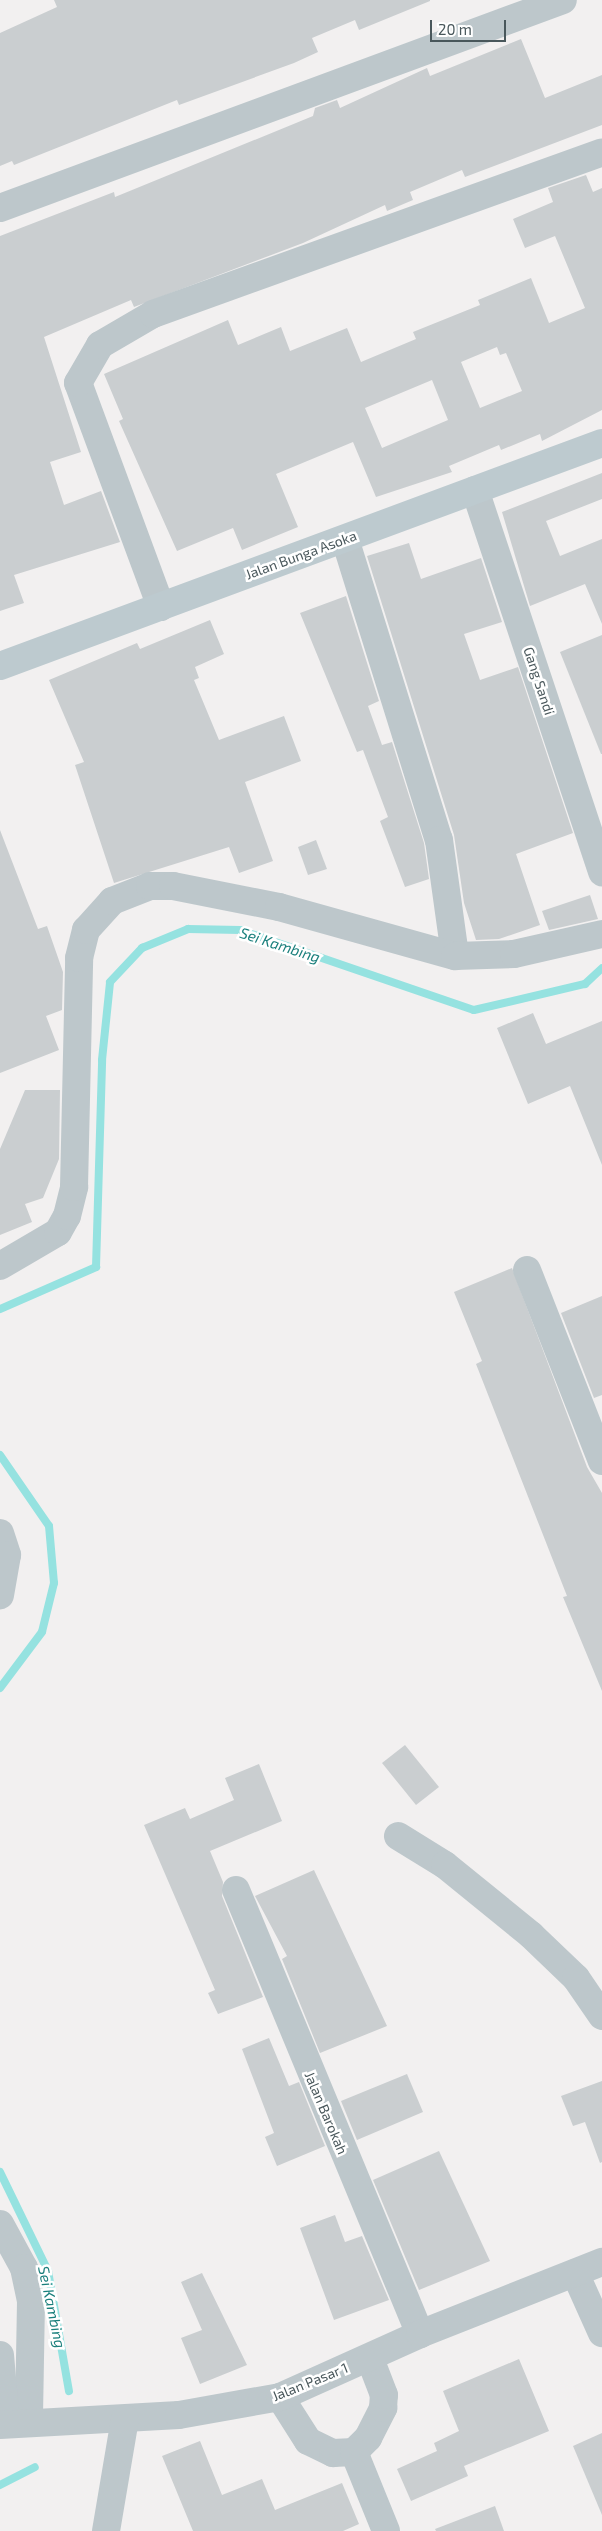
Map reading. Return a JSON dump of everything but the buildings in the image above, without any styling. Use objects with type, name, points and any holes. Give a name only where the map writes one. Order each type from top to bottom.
[{"type":"street","points":[[0,208],[563,0]]},
{"type":"street","points":[[161,607],[78,383],[100,345],[153,314],[602,152]]},
{"type":"street","name":"Jalan Bunga Asoka","points":[[0,666],[602,444]]},
{"type":"street","name":"Gang Sandi","points":[[476,490],[602,872]]},
{"type":"street","points":[[345,539],[439,840],[451,902],[455,956]]},
{"type":"street","points":[[0,1266],[58,1232],[67,1216],[74,1187],[79,958],[86,930],[112,901],[150,886],[172,886],[278,907],[455,956],[514,954],[602,934]]},
{"type":"street","points":[[527,1270],[602,1462]]},
{"type":"street","points":[[0,1533],[7,1556],[0,1595]]},
{"type":"street","points":[[398,1836],[459,1875],[531,1935],[576,1978],[602,2016]]},
{"type":"street","name":"Jalan Barokah","points":[[236,1890],[420,2334]]},
{"type":"street","points":[[0,2224],[24,2268],[31,2301],[20,2423]]},
{"type":"street","name":"Jalan Pasar 1","points":[[20,2423],[179,2416],[280,2397],[420,2334],[602,2262]]},
{"type":"street","points":[[575,2273],[602,2333]]},
{"type":"street","points":[[0,2355],[20,2423]]},
{"type":"street","points":[[280,2397],[308,2442],[333,2453],[354,2452],[368,2438],[383,2408],[384,2395],[370,2358]]},
{"type":"street","points":[[106,2531],[125,2419]]},
{"type":"street","points":[[354,2452],[386,2531]]},
{"type":"waterway","name":"Sei Kambing","points":[[0,1309],[96,1267],[102,1060],[110,982],[142,948],[188,929],[240,930],[474,1010],[585,984],[602,968]]},
{"type":"waterway","name":"Sei Kambing","points":[[0,1455],[49,1526],[54,1583],[42,1632],[0,1688]]},
{"type":"waterway","name":"Sei Kambing","points":[[0,2172],[48,2271],[69,2391]]},
{"type":"waterway","name":"Sei Kambing","points":[[0,2485],[35,2467]]}]
